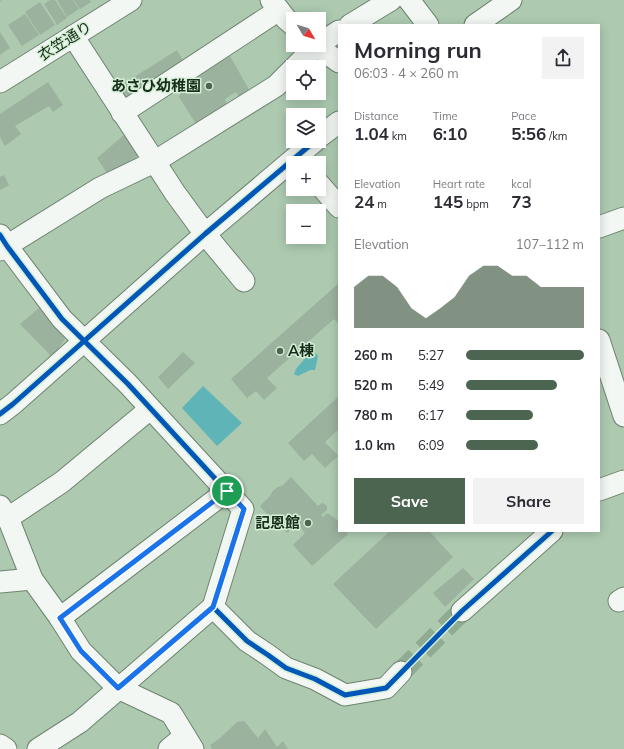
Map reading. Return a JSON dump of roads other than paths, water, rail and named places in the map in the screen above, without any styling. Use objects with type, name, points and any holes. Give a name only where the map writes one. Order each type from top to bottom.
[{"type":"street","name":"衣笠通り","points":[[0,82],[131,0]]},
{"type":"street","points":[[352,24],[391,0]]},
{"type":"street","points":[[409,0],[427,24]]},
{"type":"street","points":[[476,24],[511,0]]},
{"type":"street","points":[[122,113],[281,12]]},
{"type":"street","points":[[326,40],[338,33]]},
{"type":"street","points":[[73,36],[174,193],[205,234],[244,281]]},
{"type":"street","points":[[302,60],[310,52]]},
{"type":"street","points":[[326,52],[338,61]]},
{"type":"street","points":[[38,749],[80,722],[213,607],[244,509],[128,384],[62,319],[2,244],[100,188],[154,162],[276,86],[286,76]]},
{"type":"street","points":[[326,132],[338,123]]},
{"type":"street","points":[[302,156],[309,148]]},
{"type":"street","points":[[0,414],[205,234],[286,170]]},
{"type":"street","points":[[326,192],[338,206]]},
{"type":"street","points":[[600,227],[624,218]]},
{"type":"street","points":[[600,343],[624,416]]},
{"type":"street","points":[[150,409],[62,482],[4,512],[32,579],[60,618],[81,651],[118,688],[170,713],[189,742],[169,749]]},
{"type":"street","points":[[600,490],[624,481]]},
{"type":"street","points":[[60,618],[227,491]]},
{"type":"street","points":[[462,611],[551,532]]},
{"type":"street","points":[[0,582],[32,579]]},
{"type":"street","points":[[213,607],[247,641],[286,668],[315,679],[345,695],[386,688],[401,672]]},
{"type":"street","points":[[0,745],[6,749]]},
{"type":"water","points":[[310,352],[314,352],[318,356],[315,370],[310,370],[298,376],[294,374],[297,368]]},
{"type":"water","points":[[203,386],[242,423],[217,446],[182,408]]},
{"type":"tunnel","points":[[401,672],[462,611]]},
{"type":"place","name":"あさひ幼稚園","points":[[209,86]]},
{"type":"place","name":"A棟","points":[[280,351]]},
{"type":"place","name":"記恩館","points":[[308,523]]}]
